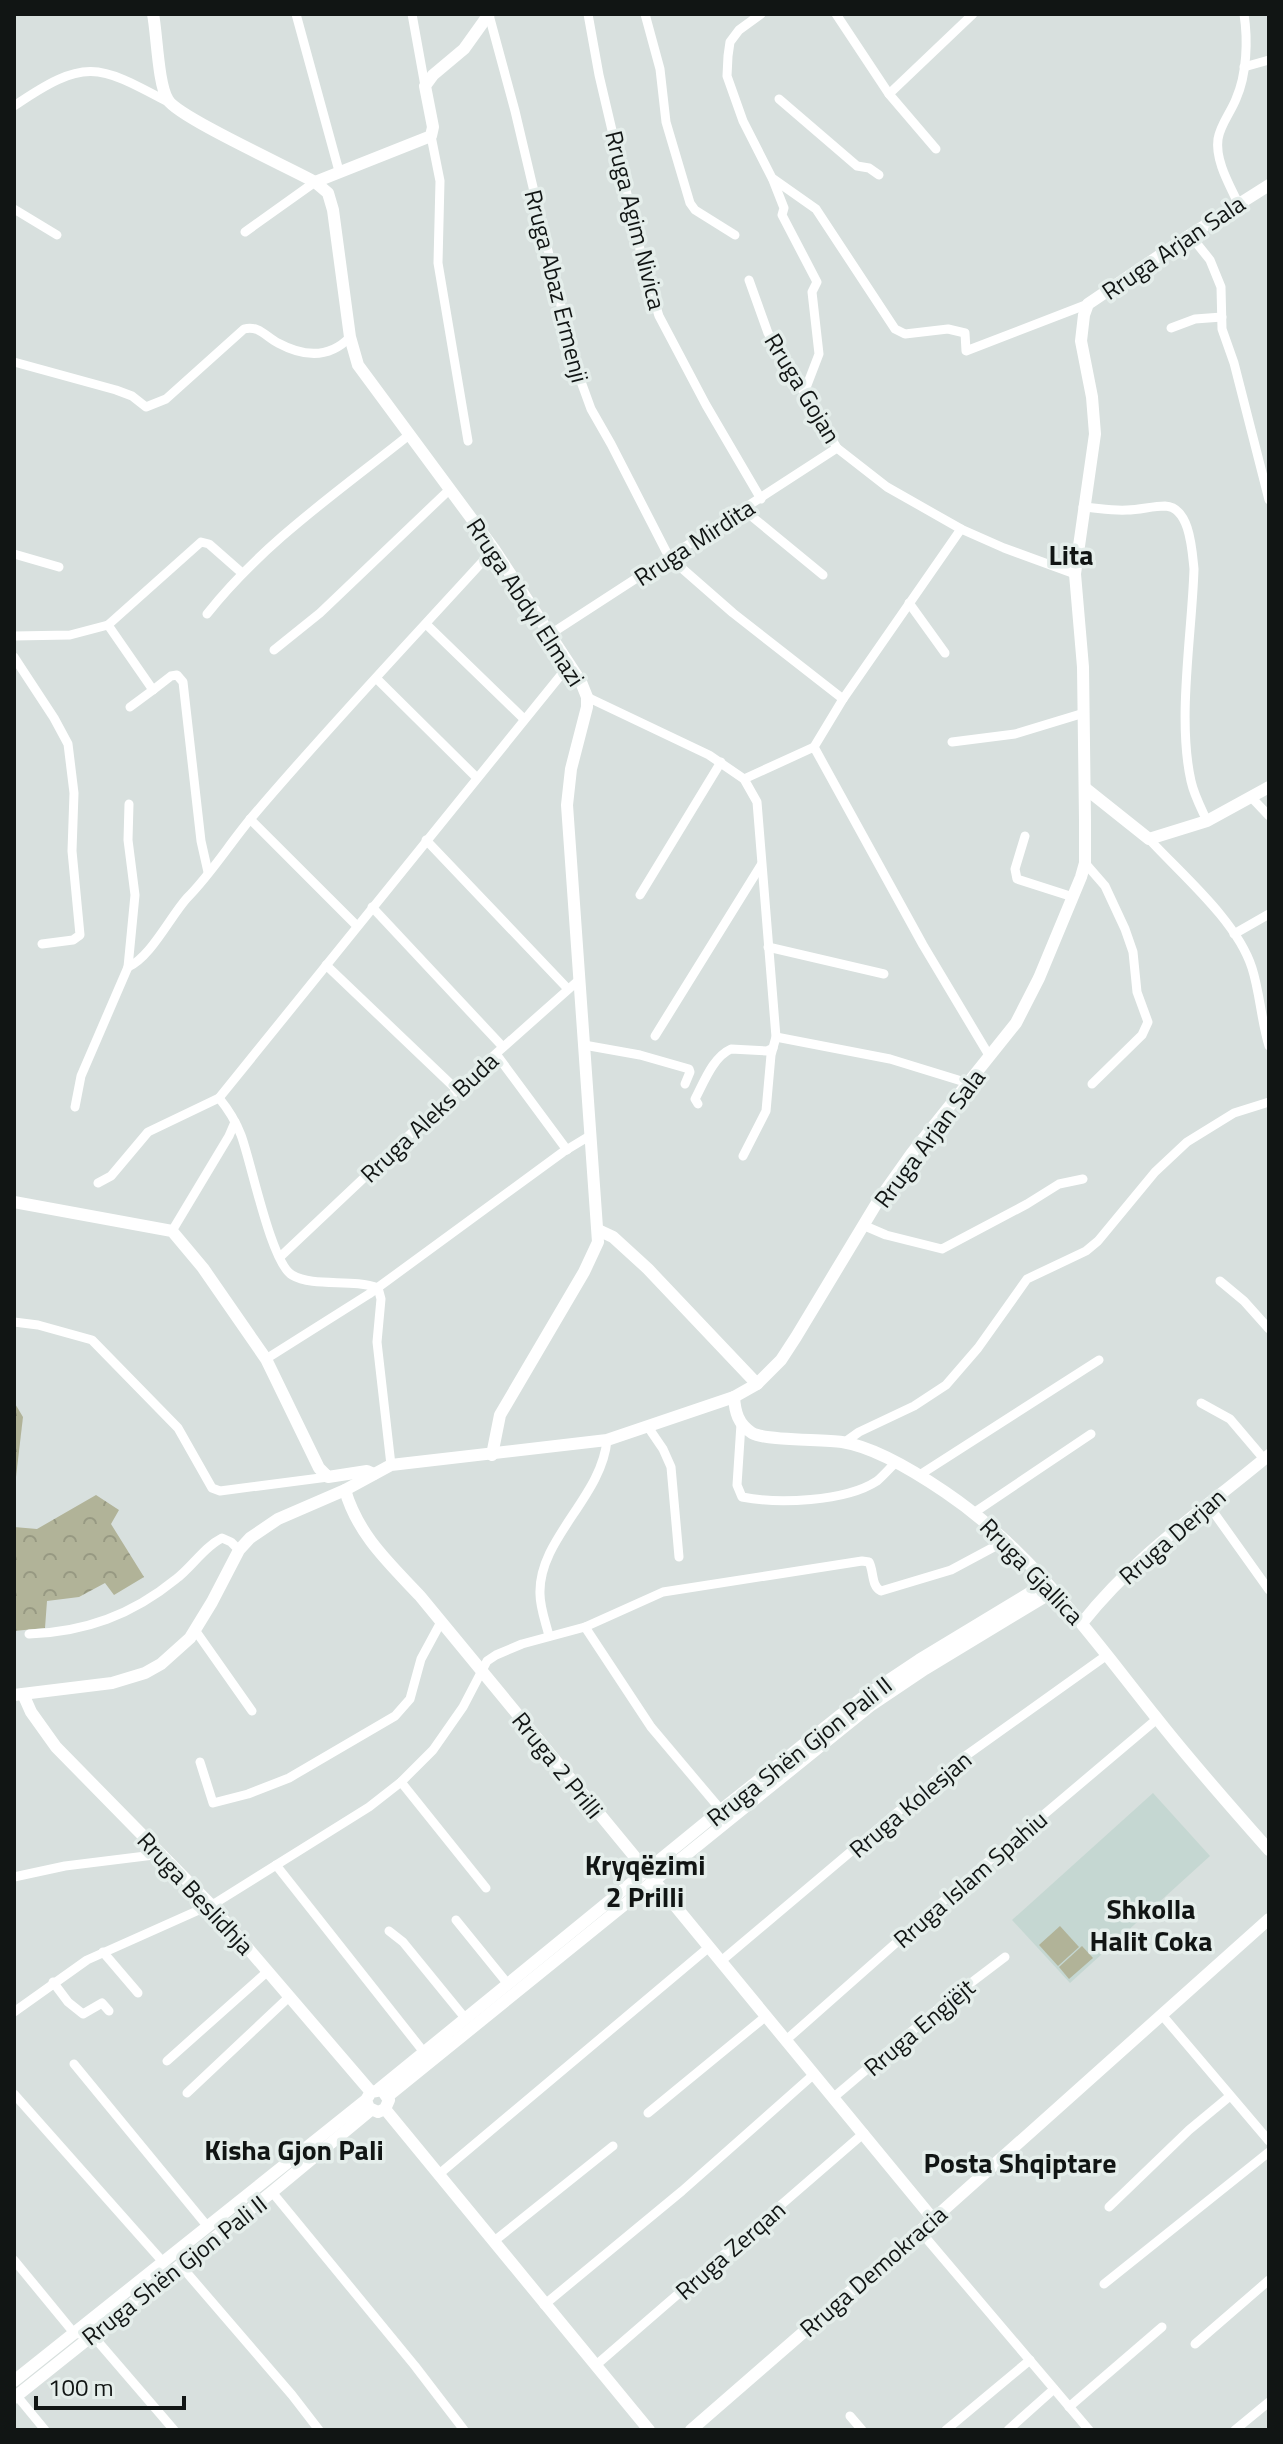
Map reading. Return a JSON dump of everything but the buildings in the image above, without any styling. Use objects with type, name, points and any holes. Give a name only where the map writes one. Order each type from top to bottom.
[{"type":"street","points":[[153,14],[164,89],[170,103]]},
{"type":"street","points":[[296,14],[339,171]]},
{"type":"street","points":[[412,14],[440,181],[438,263],[468,441]]},
{"type":"street","points":[[425,86],[433,75],[464,49],[489,14]]},
{"type":"street","name":"Rruga Abaz Ermenji","points":[[489,14],[584,397],[669,557],[733,613],[843,699]]},
{"type":"street","name":"Rruga Agim Nivica","points":[[588,14],[599,75],[646,275],[659,316],[761,499]]},
{"type":"street","points":[[645,14],[660,69],[666,122],[690,203],[695,210],[735,235]]},
{"type":"street","points":[[761,14],[739,30],[730,42],[727,76],[743,121],[784,208],[782,215],[817,282],[812,292],[819,354],[804,393]]},
{"type":"street","points":[[836,14],[889,94],[936,149]]},
{"type":"street","points":[[889,94],[973,14]]},
{"type":"street","points":[[1238,203],[1221,164],[1219,136],[1238,94],[1244,67],[1244,14]]},
{"type":"street","points":[[1244,67],[1269,60]]},
{"type":"street","points":[[14,106],[46,85],[83,71],[110,73],[315,182]]},
{"type":"street","points":[[779,99],[857,166],[869,168],[879,175]]},
{"type":"street","points":[[245,232],[315,182],[431,136]]},
{"type":"street","points":[[772,178],[816,209],[895,329],[905,334],[948,329],[965,333],[966,351],[1088,304]]},
{"type":"street","name":"Rruga Abdyl Elmazi","points":[[315,182],[331,199],[350,337],[358,365],[494,549],[587,697],[568,797],[598,1230]]},
{"type":"street","name":"Rruga Arjan Sala","points":[[18,1695],[91,1687],[130,1679],[161,1664],[177,1652],[195,1630],[239,1550],[250,1538],[278,1519],[345,1490],[391,1465],[607,1440],[734,1397],[757,1384],[781,1360],[878,1201],[912,1153],[1016,1023],[1073,897],[1085,863],[1082,650],[1075,574],[1095,434],[1092,397],[1081,341],[1088,304],[1269,185]]},
{"type":"street","points":[[14,209],[57,235]]},
{"type":"street","points":[[1190,235],[1210,260],[1221,287],[1222,329],[1234,363],[1269,500]]},
{"type":"street","name":"Rruga Gojan","points":[[749,280],[768,333],[837,448],[887,487],[961,529],[1075,574]]},
{"type":"street","points":[[1171,328],[1195,319],[1222,317]]},
{"type":"street","points":[[14,362],[116,390],[132,396],[146,407],[175,391],[244,329],[258,329],[288,347],[324,354],[333,352],[350,337]]},
{"type":"street","points":[[207,614],[242,573],[274,544],[409,435]]},
{"type":"street","name":"Rruga Mirdita","points":[[549,635],[837,448]]},
{"type":"street","points":[[274,650],[320,613],[449,490]]},
{"type":"street","points":[[1083,507],[1126,510],[1163,506],[1178,510],[1183,518],[1194,569],[1188,680],[1188,765],[1191,783],[1207,821]]},
{"type":"street","points":[[744,510],[823,575]]},
{"type":"street","points":[[744,779],[814,747],[843,699],[961,529]]},
{"type":"street","points":[[14,636],[70,635],[108,625],[201,542],[209,544],[242,573]]},
{"type":"street","points":[[128,967],[146,952],[169,918],[250,819],[494,549]]},
{"type":"street","points":[[14,554],[59,567]]},
{"type":"street","points":[[909,603],[945,653]]},
{"type":"street","points":[[426,624],[524,719]]},
{"type":"street","points":[[108,625],[153,690]]},
{"type":"street","points":[[14,657],[68,744],[74,793],[72,851],[80,935],[73,940],[42,944]]},
{"type":"street","points":[[98,1183],[122,1165],[148,1132],[219,1098],[569,665]]},
{"type":"street","points":[[130,707],[171,676],[180,677],[183,682],[201,841],[208,872]]},
{"type":"street","points":[[377,679],[476,777]]},
{"type":"street","points":[[587,697],[721,762],[744,779],[757,802],[775,1042],[766,1111],[743,1156]]},
{"type":"street","points":[[952,742],[1015,734],[1084,713]]},
{"type":"street","points":[[814,747],[923,945],[990,1057]]},
{"type":"street","points":[[640,895],[721,762]]},
{"type":"street","points":[[1149,839],[1207,821],[1269,787]]},
{"type":"street","points":[[1085,788],[1149,839],[1244,948],[1252,968],[1269,1046]]},
{"type":"street","points":[[1251,797],[1269,816]]},
{"type":"street","points":[[75,1107],[81,1076],[128,967],[135,895],[128,840],[129,804]]},
{"type":"street","points":[[250,819],[357,926]]},
{"type":"street","points":[[1025,836],[1015,869],[1017,879],[1073,897]]},
{"type":"street","points":[[426,840],[568,989]]},
{"type":"street","points":[[1085,863],[1105,886],[1117,908],[1133,952],[1137,992],[1148,1022],[1142,1035],[1092,1084]]},
{"type":"street","points":[[655,1036],[762,864]]},
{"type":"street","points":[[372,907],[499,1051],[567,1150]]},
{"type":"street","points":[[1234,934],[1269,914]]},
{"type":"street","points":[[768,947],[884,974]]},
{"type":"street","points":[[326,965],[457,1090]]},
{"type":"street","name":"Rruga Aleks Buda","points":[[280,1257],[580,979]]},
{"type":"street","points":[[775,1042],[890,1059],[968,1083]]},
{"type":"street","points":[[698,1104],[695,1099],[725,1051],[767,1051],[775,1042]]},
{"type":"street","points":[[584,1045],[640,1055],[689,1069],[685,1084]]},
{"type":"street","points":[[219,1098],[235,1122],[285,1269],[301,1278],[367,1284],[378,1288]]},
{"type":"street","points":[[845,1442],[914,1406],[946,1385],[978,1348],[1027,1279],[1086,1251],[1098,1241],[1155,1172],[1187,1142],[1234,1113],[1269,1102]]},
{"type":"street","points":[[172,1231],[235,1122]]},
{"type":"street","points":[[266,1359],[378,1288],[591,1135]]},
{"type":"street","points":[[865,1226],[886,1235],[942,1249],[1059,1184],[1083,1179]]},
{"type":"street","points":[[14,1202],[172,1231],[203,1268],[266,1359],[319,1468],[328,1477]]},
{"type":"street","points":[[492,1455],[500,1415],[595,1253],[598,1230],[613,1237],[641,1262],[757,1384]]},
{"type":"street","points":[[1220,1281],[1244,1301],[1269,1329]]},
{"type":"street","points":[[378,1288],[381,1299],[377,1342],[391,1465]]},
{"type":"street","points":[[14,1322],[92,1340],[178,1428],[212,1488],[220,1491],[367,1471],[374,1474]]},
{"type":"street","points":[[918,1476],[1099,1360]]},
{"type":"street","points":[[734,1397],[735,1411],[741,1424],[737,1485],[742,1497],[801,1500],[826,1497],[869,1485],[895,1463]]},
{"type":"street","points":[[1201,1403],[1230,1419],[1267,1457]]},
{"type":"street","name":"Rruga Gjallica","points":[[741,1424],[754,1434],[768,1437],[807,1438],[864,1447],[975,1512],[1007,1540],[1082,1623],[1157,1719],[1269,1850]]},
{"type":"street","points":[[648,1427],[671,1467],[679,1557]]},
{"type":"street","points":[[975,1512],[1091,1434]]},
{"type":"street","points":[[549,1636],[540,1594],[544,1569],[602,1465],[607,1440]]},
{"type":"street","name":"Rruga Derjan","points":[[1082,1623],[1158,1542],[1267,1457]]},
{"type":"street","name":"Rruga 2 Prilli","points":[[345,1490],[362,1531],[441,1622],[933,2219]]},
{"type":"street","points":[[1207,1503],[1269,1590]]},
{"type":"street","points":[[29,1634],[66,1632],[119,1616],[176,1579],[222,1538],[239,1550]]},
{"type":"street","points":[[14,2012],[68,1970],[210,1904],[334,1830],[401,1782],[426,1758],[449,1728],[487,1661],[496,1655],[585,1627],[663,1592],[862,1561],[871,1565],[874,1582],[881,1591],[951,1570],[1007,1540]]},
{"type":"street","name":"Rruga Shën Gjon Pali II","points":[[14,2381],[208,2227],[377,2099],[649,1877],[721,1810],[888,1680],[1050,1587]]},
{"type":"street","name":"Rruga Shën Gjon Pali II","points":[[15,2397],[272,2192],[377,2099],[423,2051],[507,1983],[870,1706],[1050,1587]]},
{"type":"street","points":[[200,1762],[213,1803],[289,1778],[378,1727],[395,1716],[410,1699],[421,1659],[441,1622]]},
{"type":"street","points":[[585,1627],[651,1727],[721,1810]]},
{"type":"street","points":[[195,1630],[252,1711]]},
{"type":"street","name":"Rruga Kolesjan","points":[[720,1962],[957,1762],[1107,1655]]},
{"type":"street","name":"Rruga Beslidhja","points":[[18,1695],[56,1747],[210,1904],[268,1971],[649,2430]]},
{"type":"street","name":"Rruga Islam Spahiu","points":[[785,2041],[983,1866],[1157,1719]]},
{"type":"street","points":[[401,1782],[486,1888]]},
{"type":"street","points":[[14,1877],[60,1866],[162,1854]]},
{"type":"street","points":[[276,1865],[423,2051]]},
{"type":"street","name":"Rruga Demokracia","points":[[691,2430],[920,2231],[1269,1919]]},
{"type":"street","points":[[456,1920],[507,1983]]},
{"type":"street","points":[[389,1931],[403,1942],[465,2018]]},
{"type":"street","points":[[438,2175],[708,1948]]},
{"type":"street","points":[[103,1952],[138,1993]]},
{"type":"street","name":"Rruga Engjëjt","points":[[834,2097],[951,1998],[1005,1957]]},
{"type":"street","points":[[167,2061],[268,1971]]},
{"type":"street","points":[[53,1982],[68,2002],[83,2014],[98,2003],[109,2011]]},
{"type":"street","points":[[187,2093],[289,1997]]},
{"type":"street","points":[[1162,2015],[1269,2141]]},
{"type":"street","points":[[648,2113],[765,2017]]},
{"type":"street","points":[[74,2064],[208,2227]]},
{"type":"street","points":[[544,2305],[682,2191],[813,2075]]},
{"type":"street","points":[[14,2094],[163,2262]]},
{"type":"street","points":[[1109,2207],[1189,2130],[1230,2096]]},
{"type":"street","name":"Rruga Zerqan","points":[[595,2366],[864,2133]]},
{"type":"street","points":[[493,2242],[613,2146]]},
{"type":"street","points":[[1104,2284],[1269,2152]]},
{"type":"street","points":[[272,2192],[464,2430]]},
{"type":"street","points":[[920,2231],[1089,2430]]},
{"type":"street","points":[[14,2260],[74,2333],[91,2336],[174,2430]]},
{"type":"street","points":[[181,2266],[319,2430]]},
{"type":"street","points":[[1195,2344],[1269,2280]]},
{"type":"street","points":[[1069,2407],[1162,2327]]},
{"type":"street","points":[[946,2430],[1030,2360]]},
{"type":"street","points":[[1008,2430],[1054,2389]]},
{"type":"street","points":[[15,2397],[45,2430]]},
{"type":"street","points":[[1235,2430],[1269,2402]]},
{"type":"street","points":[[850,2416],[862,2430]]},
{"type":"shaded area","points":[[1153,1793],[1210,1856],[1070,1983],[1012,1920]]},
{"type":"green space","points":[[14,1402],[23,1417],[14,1494]]},
{"type":"green space","points":[[96,1495],[119,1510],[111,1524],[144,1577],[114,1595],[105,1583],[79,1597],[47,1601],[45,1628],[14,1631],[14,1527],[37,1529]]},
{"type":"green space","points":[[1060,1926],[1079,1947],[1058,1966],[1039,1945]]},
{"type":"green space","points":[[1082,1946],[1093,1958],[1069,1979],[1059,1967]]},
{"type":"district","name":"Lita","points":[[1071,554]]},
{"type":"district","name":"Kryqëzimi 2 Prilli","points":[[645,1880]]},
{"type":"district","name":"Shkolla Halit Coka","points":[[1151,1924]]},
{"type":"district","name":"Kisha Gjon Pali","points":[[294,2149]]},
{"type":"district","name":"Posta Shqiptare","points":[[1020,2162]]}]
